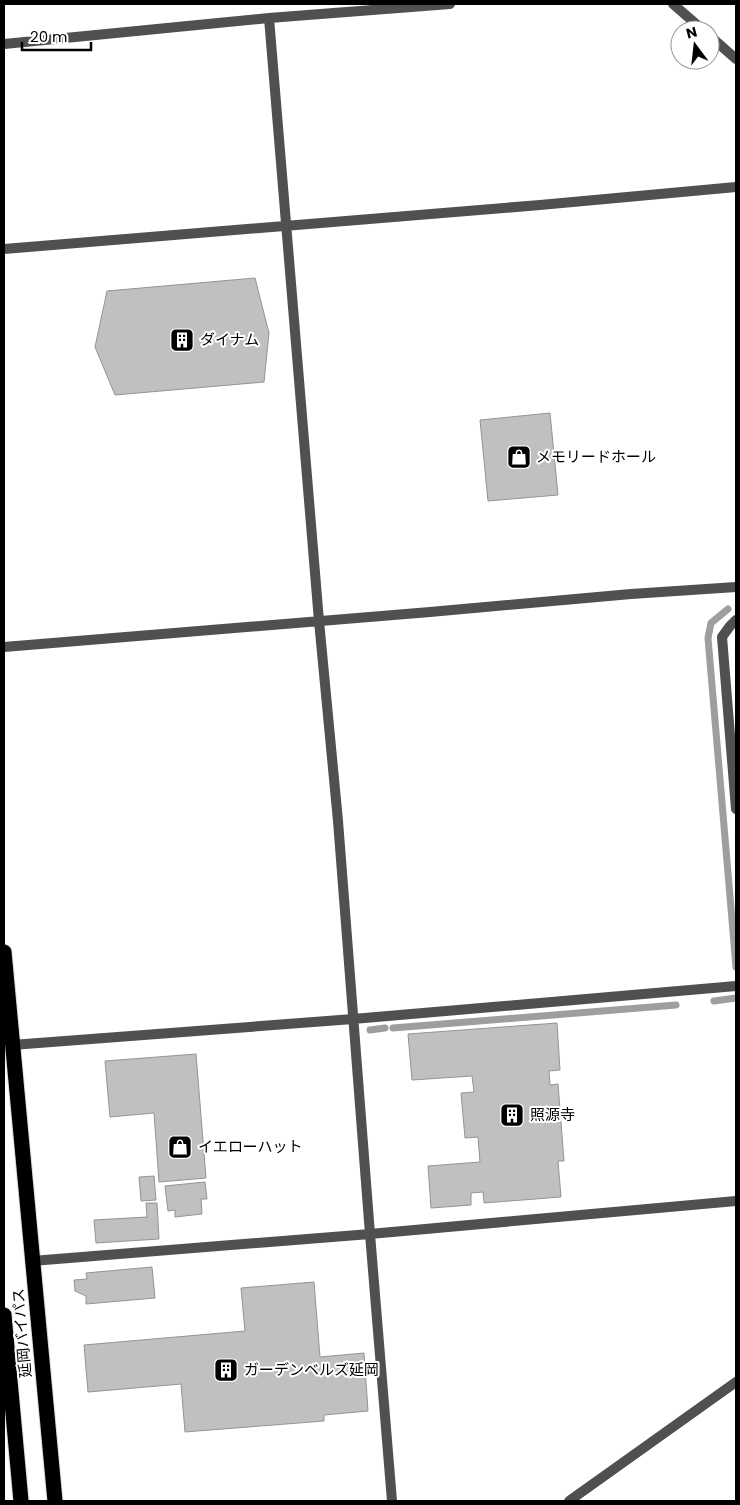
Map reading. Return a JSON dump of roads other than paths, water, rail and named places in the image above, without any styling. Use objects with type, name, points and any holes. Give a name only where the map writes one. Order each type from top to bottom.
[{"type":"highway","name":"延岡バイパス","points":[[4,952],[55,1501]]},
{"type":"highway","name":"延岡バイパス","points":[[4,1315],[22,1501]]},
{"type":"street","points":[[4,44],[269,18],[450,4]]},
{"type":"street","points":[[673,4],[691,20]]},
{"type":"street","points":[[269,18],[319,621],[338,821],[392,1501]]},
{"type":"street","points":[[720,45],[736,59]]},
{"type":"street","points":[[4,249],[736,187]]},
{"type":"street","points":[[4,647],[631,594],[736,587]]},
{"type":"street","points":[[736,620],[722,638],[736,809]]},
{"type":"street","points":[[12,1045],[353,1019],[736,986]]},
{"type":"street","points":[[32,1261],[370,1234],[736,1201]]},
{"type":"street","points":[[570,1501],[736,1382]]},
{"type":"waterway","points":[[728,609],[711,623],[708,638],[736,967]]},
{"type":"waterway","points":[[714,1001],[736,998]]},
{"type":"waterway","points":[[393,1028],[676,1005]]},
{"type":"waterway","points":[[370,1030],[385,1028]]},
{"type":"place","name":"ダイナム","points":[[182,340]]},
{"type":"place","name":"メモリードホール","points":[[519,457]]},
{"type":"place","name":"照源寺","points":[[512,1115]]},
{"type":"place","name":"イエローハット","points":[[180,1147]]},
{"type":"place","name":"ガーデンベルズ延岡","points":[[226,1370]]}]
